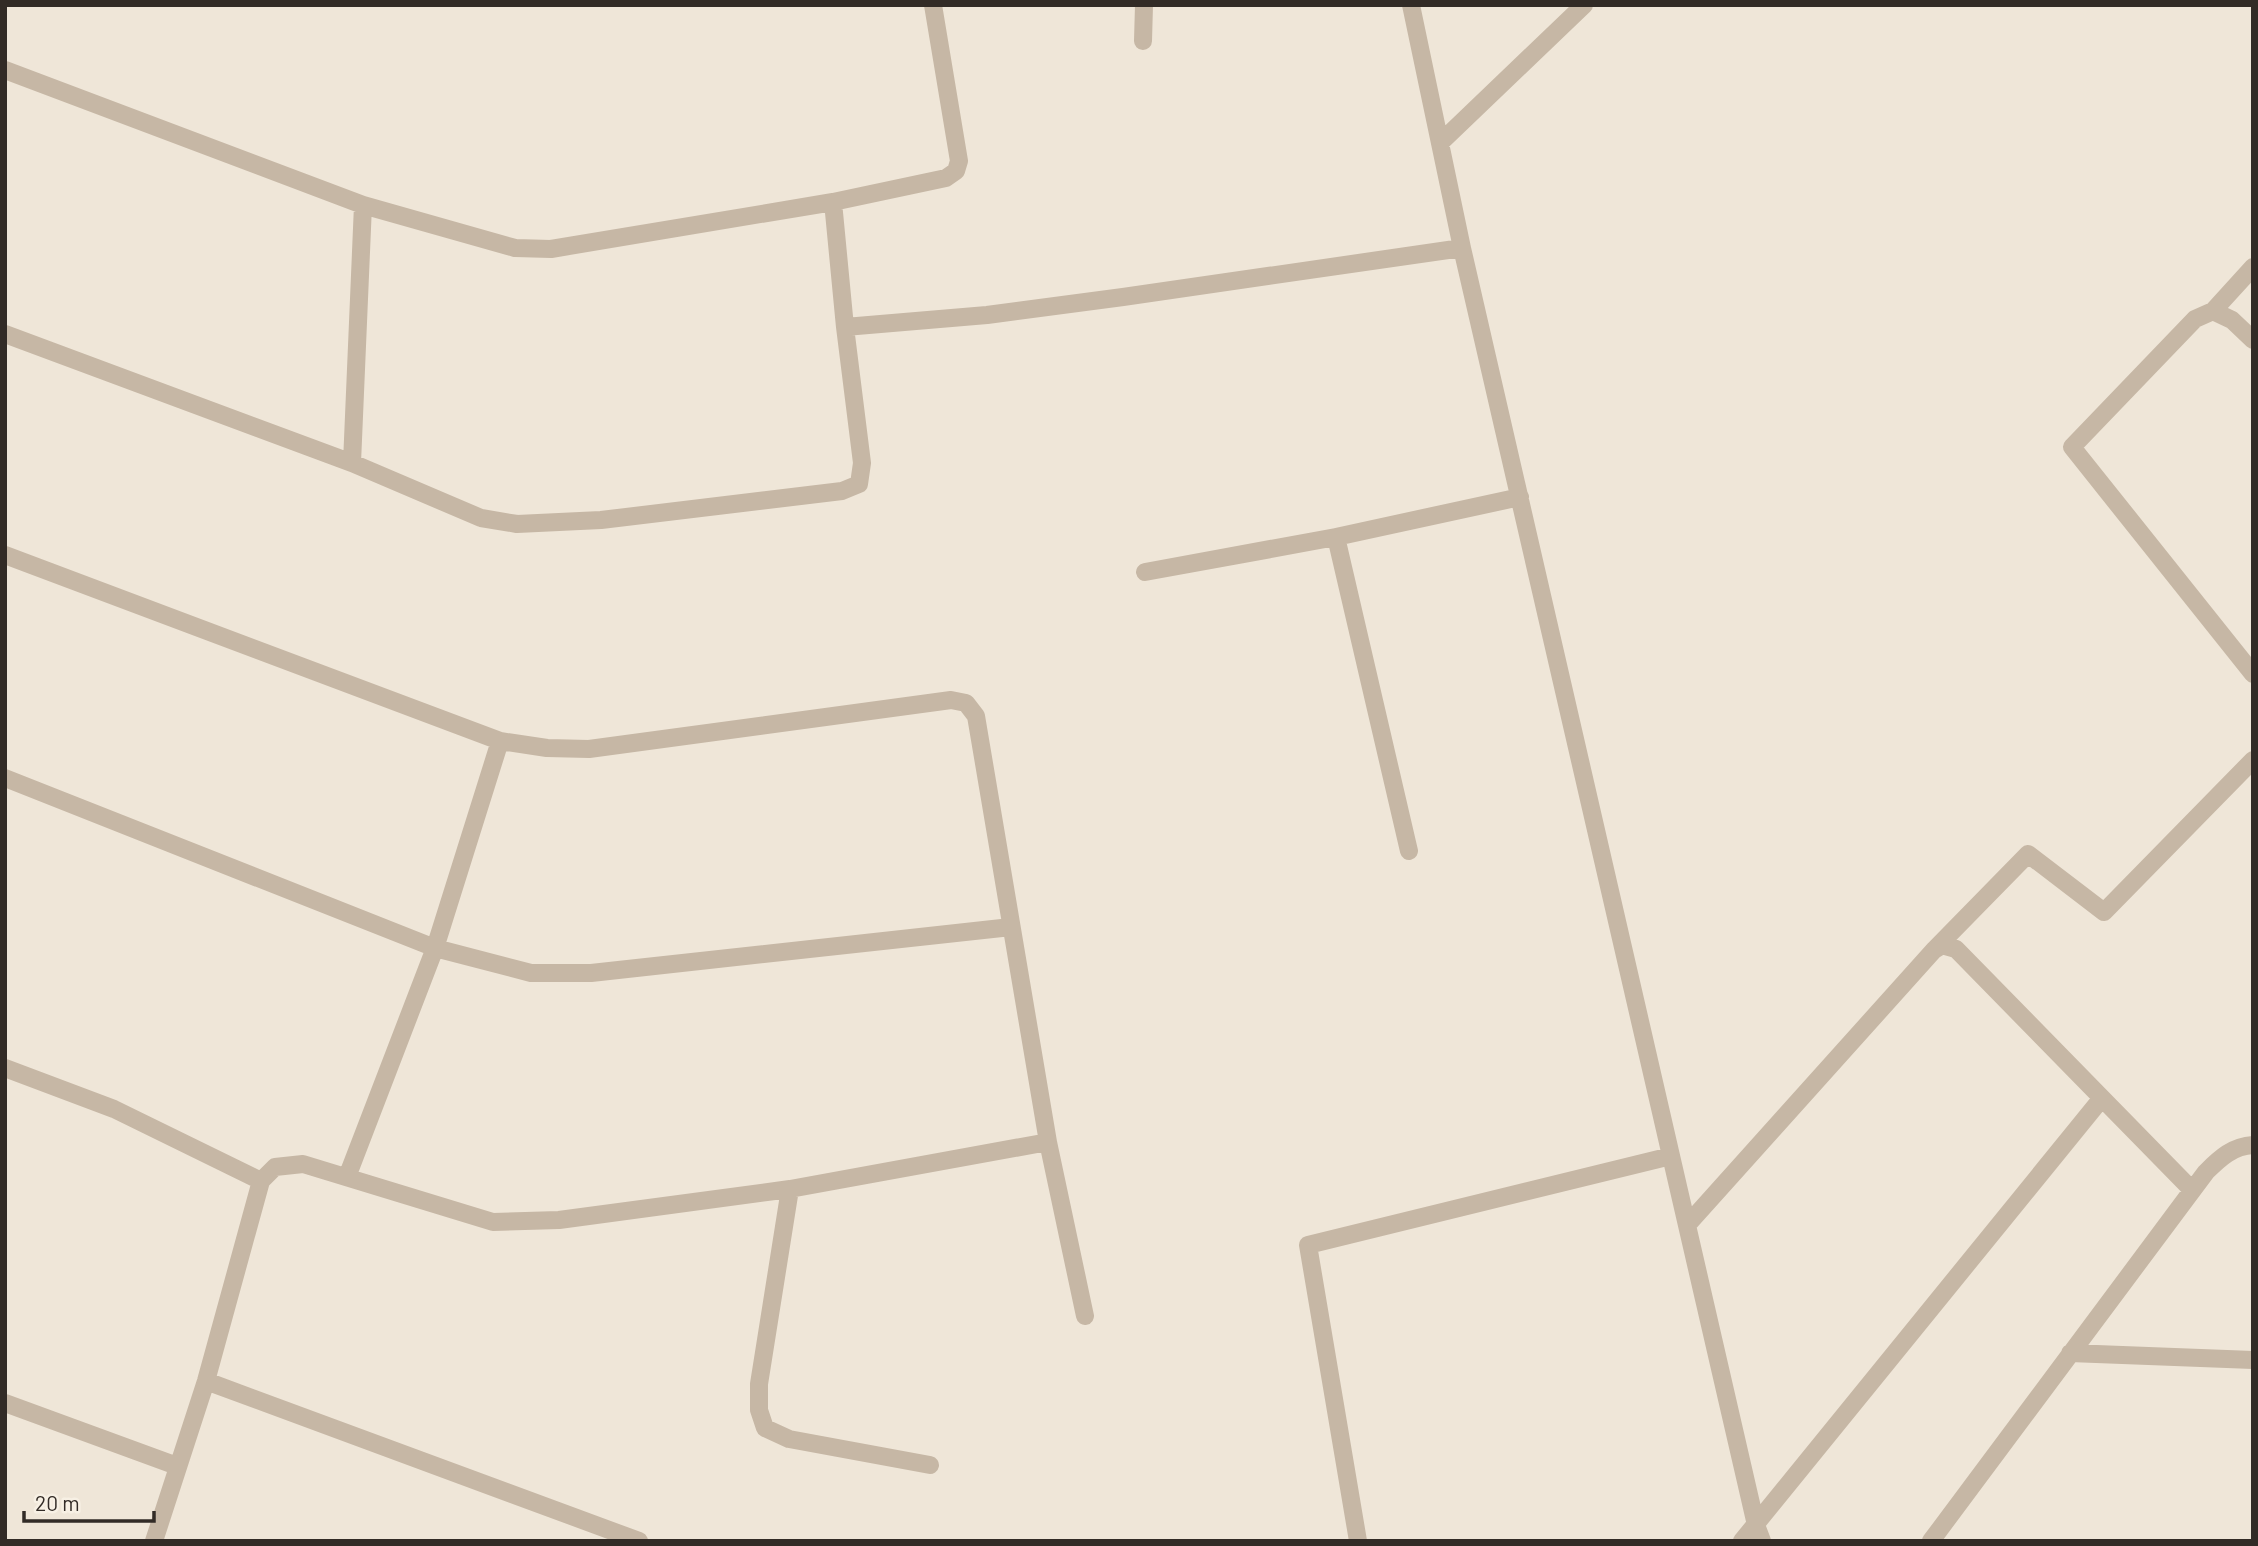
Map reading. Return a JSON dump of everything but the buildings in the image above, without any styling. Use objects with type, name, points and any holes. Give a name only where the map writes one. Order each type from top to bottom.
[{"type":"street","points":[[5,70],[363,205],[515,248],[551,249],[833,202],[946,178],[956,171],[959,161],[933,5]]},
{"type":"street","points":[[1143,41],[1144,5]]},
{"type":"street","points":[[1411,5],[1462,248],[1759,1533]]},
{"type":"street","points":[[1441,142],[1584,5]]},
{"type":"street","points":[[5,334],[352,463],[481,518],[517,524],[601,520],[842,491],[859,484],[862,463],[833,202]]},
{"type":"street","points":[[352,463],[363,205]]},
{"type":"street","points":[[845,327],[1082,303],[1462,248]]},
{"type":"street","points":[[2253,267],[2213,311],[2195,319],[2073,447],[2253,674]]},
{"type":"street","points":[[2213,311],[2232,320],[2253,340]]},
{"type":"street","points":[[1145,572],[1336,537],[1520,497]]},
{"type":"street","points":[[1336,537],[1409,851]]},
{"type":"street","points":[[5,555],[500,741],[547,748],[589,749],[951,700],[966,703],[976,716],[1048,1142],[1085,1315]]},
{"type":"street","points":[[347,1177],[435,948],[500,741]]},
{"type":"street","points":[[1688,1224],[1934,950],[2028,854],[2104,912],[2253,760]]},
{"type":"street","points":[[5,778],[435,948],[531,973],[591,973],[1011,927]]},
{"type":"street","points":[[1934,950],[1942,945],[1956,949],[2192,1190]]},
{"type":"street","points":[[5,1068],[114,1109],[261,1181]]},
{"type":"street","points":[[1742,1541],[1759,1533],[2102,1098]]},
{"type":"street","points":[[154,1541],[206,1381],[261,1181],[275,1167],[303,1164],[493,1222],[559,1220],[790,1189],[1048,1142]]},
{"type":"street","points":[[1931,1541],[2206,1172],[2221,1157],[2241,1146],[2253,1145]]},
{"type":"street","points":[[1358,1541],[1308,1245],[1671,1156]]},
{"type":"street","points":[[790,1189],[759,1384],[759,1410],[765,1428],[789,1439],[930,1465]]},
{"type":"street","points":[[2070,1353],[2253,1360]]},
{"type":"street","points":[[206,1381],[639,1541]]},
{"type":"street","points":[[5,1403],[177,1466]]}]
